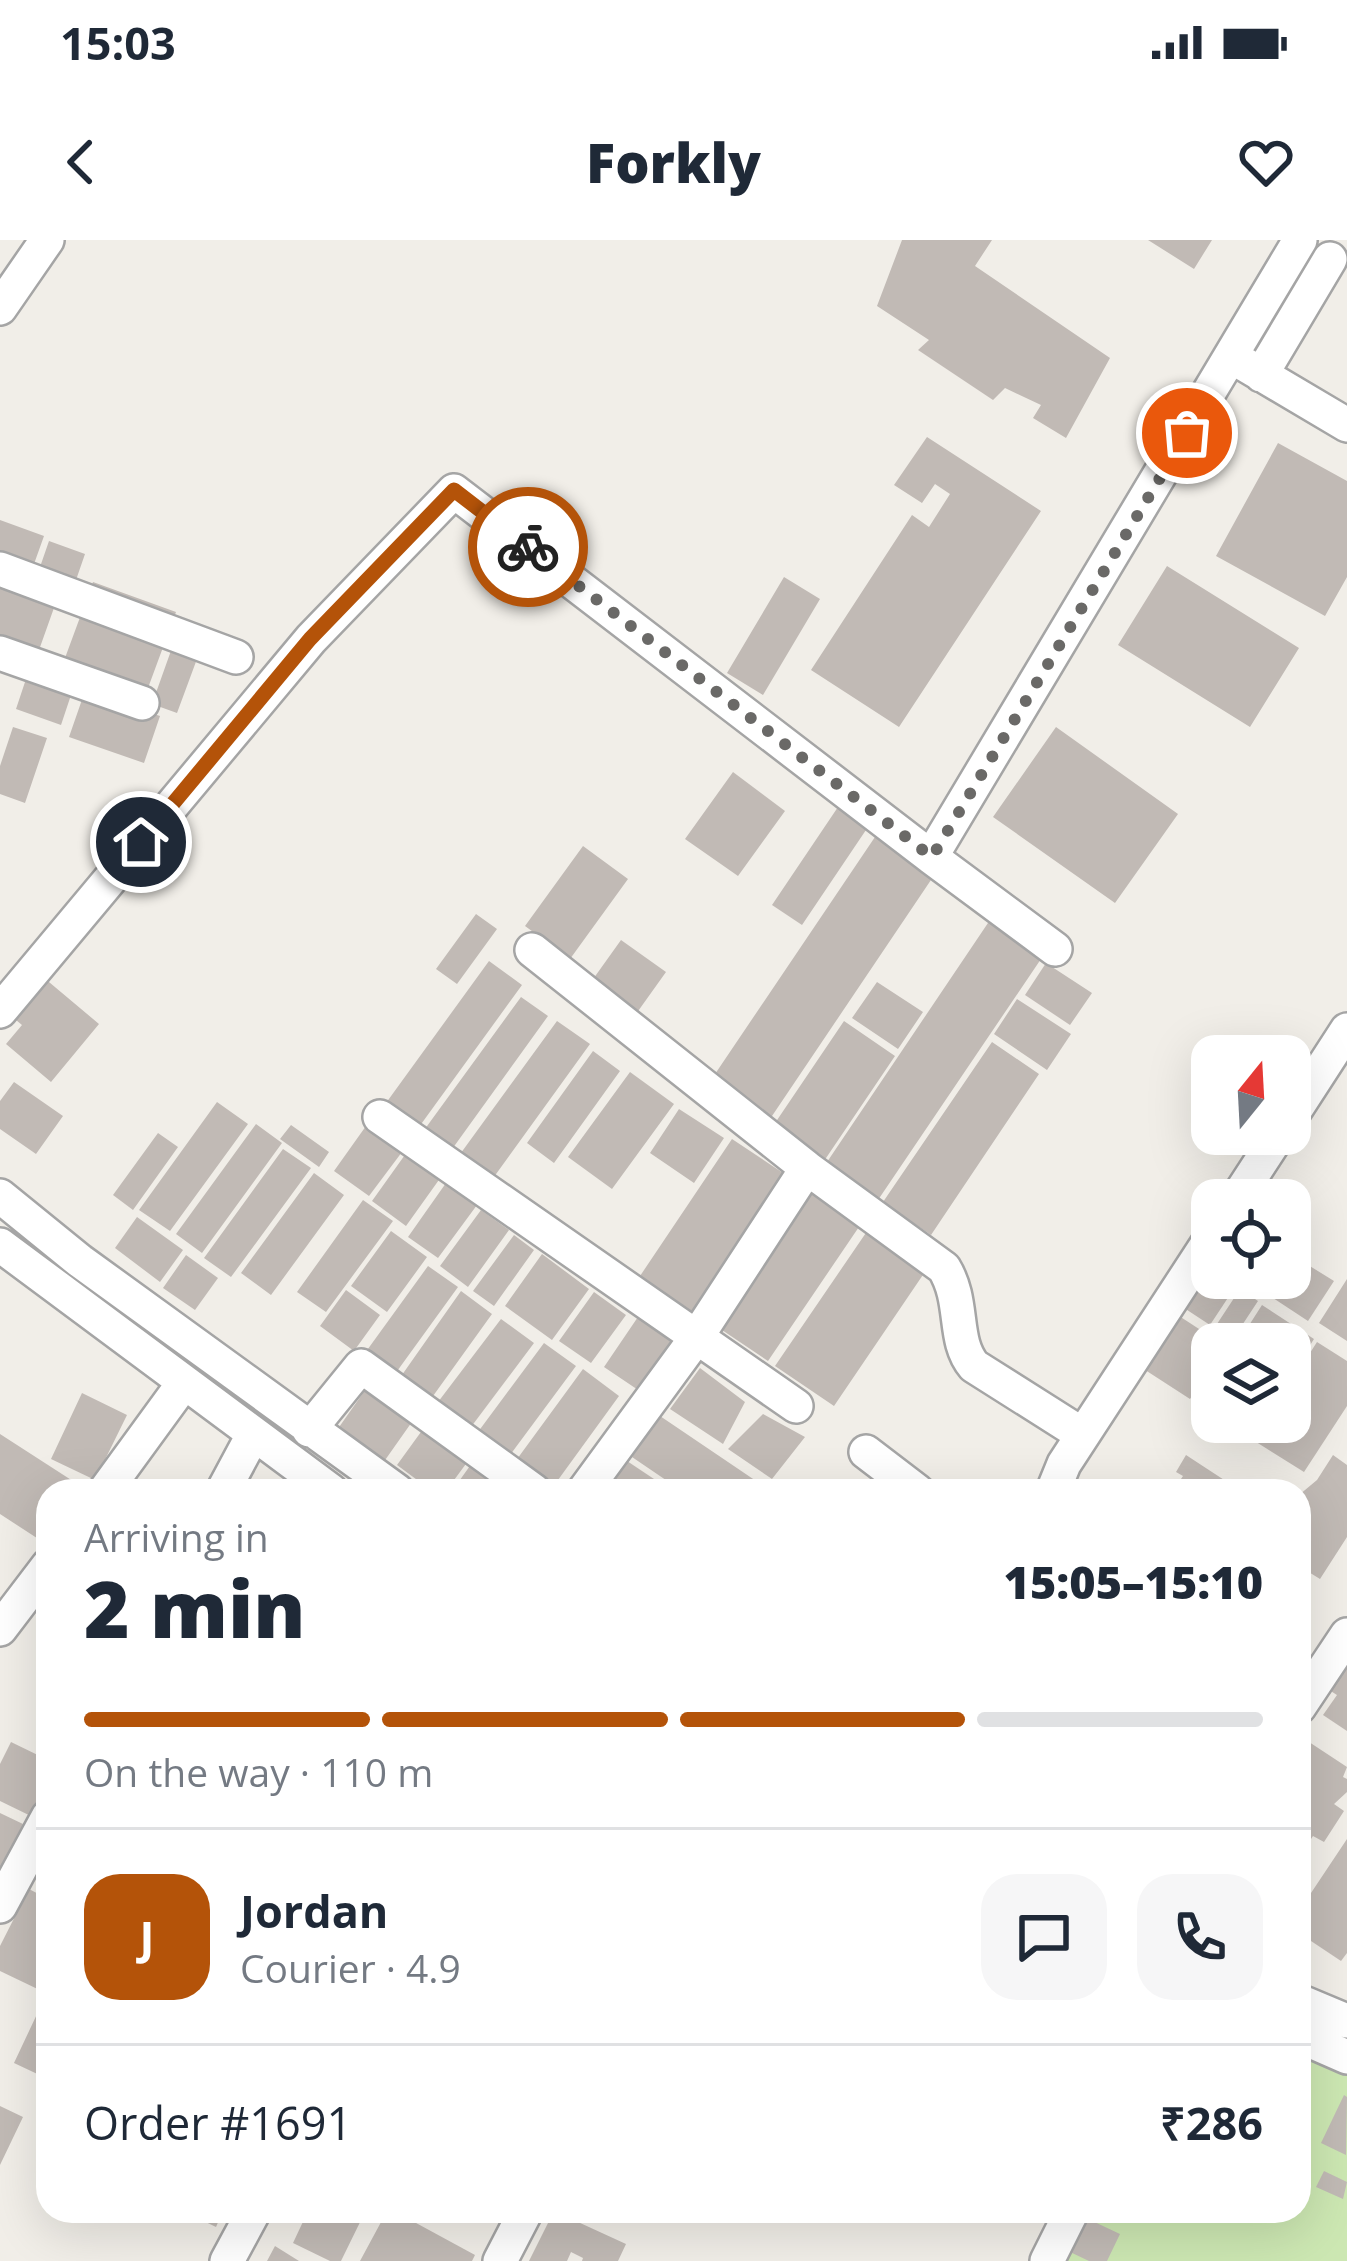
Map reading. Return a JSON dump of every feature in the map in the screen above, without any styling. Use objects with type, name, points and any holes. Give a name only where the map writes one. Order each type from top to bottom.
[{"type":"street","points":[[0,308],[47,240]]},
{"type":"street","points":[[1247,365],[1300,240]]},
{"type":"street","points":[[932,857],[1247,365],[1330,259]]},
{"type":"street","points":[[1247,365],[1347,425]]},
{"type":"street","points":[[0,1011],[310,639],[454,490],[1055,949]]},
{"type":"street","points":[[0,569],[236,657]]},
{"type":"street","points":[[0,653],[142,703]]},
{"type":"street","points":[[532,950],[807,1168],[944,1268],[956,1287],[964,1354],[974,1366],[1083,1435]]},
{"type":"street","points":[[1311,1086],[1347,1030]]},
{"type":"street","points":[[380,1118],[796,1406]]},
{"type":"street","points":[[593,1479],[696,1338],[807,1168]]},
{"type":"street","points":[[0,1196],[80,1261],[380,1479]]},
{"type":"street","points":[[0,1245],[315,1479]]},
{"type":"street","points":[[1058,1479],[1191,1269]]},
{"type":"street","points":[[309,1430],[362,1366],[517,1479]]},
{"type":"street","points":[[114,1479],[183,1384]]},
{"type":"street","points":[[229,1479],[253,1435]]},
{"type":"street","points":[[866,1452],[901,1479]]},
{"type":"street","points":[[0,1629],[36,1582]]},
{"type":"street","points":[[1311,1689],[1347,1635]]},
{"type":"street","points":[[0,1906],[36,1839]]},
{"type":"street","points":[[1311,2006],[1347,2021]]},
{"type":"street","points":[[1311,2041],[1347,2057]]},
{"type":"street","points":[[227,2261],[248,2223]]},
{"type":"street","points":[[500,2261],[520,2223]]},
{"type":"street","points":[[1047,2261],[1066,2223]]},
{"type":"green space","points":[[1311,2040],[1347,2056],[1347,2261],[1065,2261],[1086,2223],[1311,2223]]},
{"type":"building","points":[[902,240],[992,240],[975,266],[1110,358],[1066,438],[1033,418],[1041,405],[1005,388],[993,400],[918,350],[929,340],[877,306]]},
{"type":"building","points":[[1148,240],[1212,240],[1194,269]]},
{"type":"building","points":[[927,437],[1041,511],[899,727],[811,670],[912,515],[929,527],[950,494],[935,484],[922,503],[894,485]]},
{"type":"building","points":[[1278,443],[1347,481],[1347,577],[1325,616],[1216,556]]},
{"type":"building","points":[[0,520],[44,536],[34,564],[0,552]]},
{"type":"building","points":[[49,541],[85,554],[76,580],[40,567]]},
{"type":"building","points":[[1167,566],[1299,648],[1250,727],[1118,645]]},
{"type":"building","points":[[784,577],[820,599],[763,695],[727,673]]},
{"type":"building","points":[[93,582],[176,612],[148,688],[65,658]]},
{"type":"building","points":[[0,585],[55,605],[39,650],[0,635]]},
{"type":"building","points":[[178,631],[204,640],[177,713],[152,704]]},
{"type":"building","points":[[29,670],[74,686],[61,725],[16,709]]},
{"type":"building","points":[[85,691],[160,716],[144,763],[69,737]]},
{"type":"building","points":[[13,727],[47,738],[25,803],[0,794],[0,766]]},
{"type":"building","points":[[1056,727],[1178,814],[1115,903],[993,817]]},
{"type":"building","points":[[733,772],[785,811],[738,876],[685,839]]},
{"type":"building","points":[[838,807],[868,827],[802,925],[772,905]]},
{"type":"building","points":[[877,834],[935,874],[770,1119],[711,1080]]},
{"type":"building","points":[[583,846],[628,879],[570,959],[525,926]]},
{"type":"building","points":[[476,914],[497,929],[457,984],[436,969]]},
{"type":"building","points":[[990,920],[1043,956],[878,1200],[825,1165]]},
{"type":"building","points":[[621,940],[666,972],[636,1014],[591,982]]},
{"type":"building","points":[[489,961],[522,985],[419,1127],[386,1103]]},
{"type":"building","points":[[1046,963],[1092,993],[1070,1025],[1025,995]]},
{"type":"building","points":[[43,977],[99,1024],[51,1082],[6,1044],[22,1025],[10,1015]]},
{"type":"building","points":[[877,982],[923,1012],[898,1049],[852,1018]]},
{"type":"building","points":[[521,997],[548,1016],[450,1152],[422,1133]]},
{"type":"building","points":[[1017,999],[1071,1034],[1047,1070],[994,1034]]},
{"type":"building","points":[[557,1021],[590,1044],[491,1181],[458,1157]]},
{"type":"building","points":[[844,1021],[895,1056],[822,1164],[771,1129]]},
{"type":"building","points":[[992,1042],[1039,1074],[931,1235],[883,1202]]},
{"type":"building","points":[[593,1051],[620,1071],[554,1163],[527,1143]]},
{"type":"building","points":[[630,1072],[674,1104],[612,1189],[568,1157]]},
{"type":"building","points":[[14,1082],[63,1116],[36,1154],[0,1129],[0,1101]]},
{"type":"building","points":[[217,1102],[248,1124],[170,1231],[139,1210]]},
{"type":"building","points":[[679,1109],[724,1138],[694,1183],[650,1153]]},
{"type":"building","points":[[256,1124],[282,1143],[202,1253],[176,1234]]},
{"type":"building","points":[[291,1125],[329,1152],[319,1167],[280,1139]]},
{"type":"building","points":[[366,1126],[402,1152],[369,1196],[334,1171]]},
{"type":"building","points":[[158,1133],[178,1147],[133,1210],[113,1195]]},
{"type":"building","points":[[732,1139],[792,1179],[696,1322],[636,1282]]},
{"type":"building","points":[[283,1149],[311,1168],[231,1277],[204,1258]]},
{"type":"building","points":[[407,1152],[441,1177],[406,1226],[372,1201]]},
{"type":"building","points":[[314,1173],[344,1195],[271,1295],[241,1273]]},
{"type":"building","points":[[446,1183],[477,1205],[438,1258],[408,1237]]},
{"type":"building","points":[[816,1185],[865,1218],[768,1361],[719,1328]]},
{"type":"building","points":[[363,1200],[393,1221],[326,1312],[297,1292]]},
{"type":"building","points":[[481,1210],[509,1230],[468,1287],[440,1266]]},
{"type":"building","points":[[137,1217],[183,1250],[160,1282],[115,1248]]},
{"type":"building","points":[[872,1224],[931,1263],[834,1406],[775,1366]]},
{"type":"building","points":[[391,1231],[427,1257],[387,1312],[351,1286]]},
{"type":"building","points":[[514,1235],[534,1250],[494,1306],[473,1291]]},
{"type":"building","points":[[542,1254],[589,1289],[552,1340],[505,1306]]},
{"type":"building","points":[[186,1255],[218,1278],[195,1310],[163,1288]]},
{"type":"building","points":[[428,1266],[458,1287],[395,1374],[365,1353]]},
{"type":"building","points":[[1311,1267],[1334,1281],[1308,1321],[1275,1299],[1311,1299]]},
{"type":"building","points":[[1347,1279],[1347,1341],[1319,1323]]},
{"type":"building","points":[[1191,1284],[1191,1299],[1227,1299],[1211,1323],[1178,1304]]},
{"type":"building","points":[[346,1290],[380,1315],[354,1351],[320,1326]]},
{"type":"building","points":[[461,1291],[492,1314],[428,1403],[397,1382]]},
{"type":"building","points":[[594,1292],[626,1315],[591,1363],[559,1341]]},
{"type":"building","points":[[1233,1299],[1258,1301],[1244,1323],[1218,1323]]},
{"type":"building","points":[[1262,1305],[1290,1323],[1250,1323]]},
{"type":"building","points":[[642,1311],[688,1342],[650,1398],[604,1367]]},
{"type":"building","points":[[1173,1312],[1191,1324],[1190,1399],[1139,1366]]},
{"type":"building","points":[[501,1319],[534,1343],[468,1431],[435,1406]]},
{"type":"building","points":[[1317,1342],[1347,1361],[1347,1406],[1304,1472],[1258,1443],[1311,1443],[1311,1351]]},
{"type":"building","points":[[544,1343],[576,1366],[507,1459],[475,1436]]},
{"type":"building","points":[[700,1368],[745,1402],[723,1444],[670,1409]]},
{"type":"building","points":[[583,1369],[619,1396],[559,1479],[532,1479],[512,1466]]},
{"type":"building","points":[[368,1386],[414,1419],[383,1463],[337,1430]]},
{"type":"building","points":[[82,1393],[127,1415],[95,1479],[51,1459]]},
{"type":"building","points":[[763,1414],[805,1437],[772,1479],[728,1449]]},
{"type":"building","points":[[660,1416],[753,1479],[664,1479],[632,1457]]},
{"type":"building","points":[[426,1425],[471,1457],[455,1479],[416,1479],[397,1465]]},
{"type":"building","points":[[0,1434],[70,1479],[36,1479],[36,1537],[0,1514]]},
{"type":"building","points":[[1186,1455],[1223,1479],[1181,1479],[1176,1472]]},
{"type":"building","points":[[1333,1455],[1347,1465],[1347,1537],[1320,1579],[1311,1573],[1311,1485]]},
{"type":"building","points":[[621,1457],[654,1479],[605,1479]]},
{"type":"building","points":[[472,1463],[495,1479],[461,1479]]},
{"type":"building","points":[[1347,1658],[1347,1731],[1323,1715],[1337,1695],[1326,1688]]},
{"type":"building","points":[[11,1742],[36,1754],[36,1819],[0,1801],[0,1764]]},
{"type":"building","points":[[1311,1743],[1347,1767],[1343,1777],[1347,1792],[1334,1804],[1344,1811],[1324,1842],[1311,1839]]},
{"type":"building","points":[[0,1813],[23,1824],[0,1872]]},
{"type":"building","points":[[1347,1839],[1347,1953],[1341,1961],[1311,1941],[1311,1893]]},
{"type":"building","points":[[29,1889],[36,1893],[36,1988],[0,1971],[0,1946]]},
{"type":"building","points":[[36,2016],[36,2073],[14,2063]]},
{"type":"building","points":[[1344,2095],[1347,2097],[1346,2155],[1321,2143]]},
{"type":"building","points":[[0,2106],[23,2117],[0,2165]]},
{"type":"building","points":[[1324,2171],[1347,2182],[1343,2199],[1316,2187]]},
{"type":"building","points":[[302,2223],[360,2223],[341,2261],[330,2261],[293,2243]]},
{"type":"building","points":[[381,2223],[416,2223],[475,2255],[472,2261],[360,2261]]},
{"type":"building","points":[[548,2223],[580,2223],[626,2244],[618,2261],[582,2261],[571,2252],[567,2261],[529,2261]]},
{"type":"building","points":[[1084,2223],[1097,2223],[1120,2234],[1107,2261],[1089,2261],[1070,2252]]},
{"type":"building","points":[[275,2246],[299,2261],[267,2261]]},
{"type":"way so far","points":[[528,547],[932,857],[1187,433]]},
{"type":"route","points":[[141,842],[310,639],[454,490],[528,547]]}]
